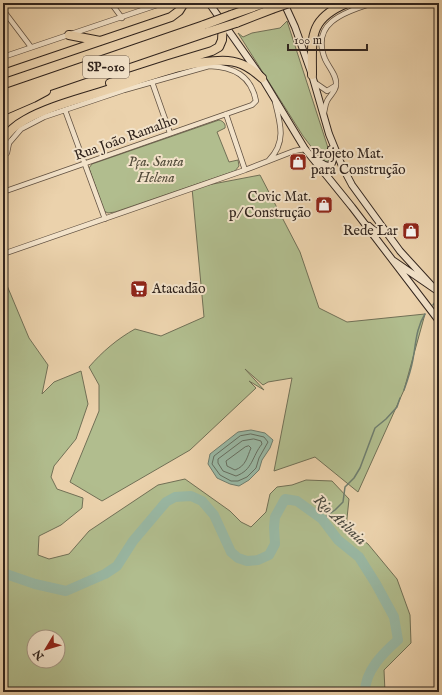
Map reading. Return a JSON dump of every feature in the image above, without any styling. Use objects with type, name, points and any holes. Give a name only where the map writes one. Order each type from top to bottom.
[{"type":"highway","points":[[3,74],[171,17],[179,11],[184,3]]},
{"type":"highway","name":"SP-010","points":[[3,94],[266,3]]},
{"type":"highway","name":"SP-010","points":[[3,102],[289,3]]},
{"type":"highway","points":[[313,78],[312,46],[315,29],[325,15],[333,9],[347,3]]},
{"type":"highway","points":[[3,131],[10,123],[46,105],[169,64],[212,52],[219,46],[222,40],[223,21]]},
{"type":"highway","points":[[69,35],[101,41]]},
{"type":"highway","points":[[3,141],[5,136],[15,126],[26,119],[47,110],[171,70],[200,63],[229,61],[238,62],[250,68],[262,78]]},
{"type":"highway","points":[[3,111],[33,98],[63,82]]},
{"type":"main road","points":[[209,3],[262,78],[306,150],[439,320]]},
{"type":"main road","points":[[284,3],[295,27],[313,78],[329,134],[342,166],[352,185],[400,251],[432,286]]},
{"type":"main road","points":[[306,150],[321,164],[330,166],[333,163],[333,154],[329,142],[329,134]]},
{"type":"main road","points":[[352,207],[376,232],[382,234],[386,232]]},
{"type":"main road","points":[[390,257],[439,292]]},
{"type":"street","points":[[111,3],[122,18]]},
{"type":"street","points":[[3,56],[122,18],[163,3]]},
{"type":"street","points":[[324,116],[328,100],[336,85],[334,75],[325,60],[323,52],[323,33],[326,27],[338,16],[350,10],[373,3]]},
{"type":"street","points":[[3,10],[31,48]]},
{"type":"street","name":"Rua João Ramalho","points":[[3,192],[226,114],[255,103],[256,101],[255,94],[243,76],[234,70],[223,67],[209,66],[152,82]]},
{"type":"street","points":[[313,78],[327,91],[336,85]]},
{"type":"street","points":[[7,153],[9,143],[21,129],[44,117],[152,82],[170,133]]},
{"type":"street","points":[[268,162],[276,153],[280,144],[281,131],[274,97]]},
{"type":"street","points":[[65,110],[105,219]]},
{"type":"street","points":[[226,114],[245,170]]},
{"type":"street","points":[[3,254],[268,162],[294,151],[306,150]]},
{"type":"green space","points":[[287,21],[331,157],[330,161],[323,162],[303,136],[238,33],[243,37],[252,33],[280,28]]},
{"type":"green space","name":"Pça. Santa Helena","points":[[219,120],[224,123],[225,128],[217,132],[229,162],[238,160],[239,166],[235,171],[115,212],[108,213],[104,211],[89,168],[92,164]]},
{"type":"green space","points":[[260,175],[300,252],[319,308],[347,322],[425,314],[404,390],[358,492],[315,457],[274,471],[292,378],[268,382],[263,385],[245,369],[264,390],[249,381],[256,388],[190,450],[102,501],[70,482],[99,411],[99,385],[89,367],[110,346],[135,329],[161,336],[204,317],[192,188]]},
{"type":"green space","points":[[3,276],[29,338],[48,365],[42,394],[54,382],[81,371],[88,404],[76,439],[54,466],[51,477],[57,489],[83,498],[82,508],[61,525],[39,536],[38,555],[49,559],[69,554],[89,531],[158,485],[185,479],[230,511],[241,522],[251,527],[266,512],[270,494],[277,487],[292,485],[306,480],[332,481],[349,499],[346,528],[368,544],[397,579],[410,615],[411,643],[384,670],[385,692],[3,692]]},
{"type":"water","points":[[251,430],[265,433],[273,440],[270,448],[262,460],[259,470],[249,480],[239,486],[217,478],[208,464],[210,454],[238,432]]},
{"type":"waterway","points":[[433,305],[437,299]]},
{"type":"waterway","points":[[404,390],[411,367],[418,330],[425,314]]},
{"type":"waterway","points":[[322,519],[343,502],[345,487],[354,478],[360,468],[375,428],[397,407],[400,398]]},
{"type":"waterway","name":"Rio Atibaia","points":[[3,573],[35,584],[66,591],[105,574],[117,566],[133,541],[166,502],[175,497],[191,496],[202,501],[214,515],[231,552],[238,558],[247,561],[258,560],[269,555],[275,544],[275,517],[285,499],[297,501],[322,519],[338,540],[359,557],[394,617],[398,640],[381,657],[371,670],[365,692]]},
{"type":"place","name":"Projeto Mat. para Construção","points":[[298,162]]},
{"type":"place","name":"Covic Mat. p/ Construção","points":[[324,205]]},
{"type":"place","name":"Rede Lar","points":[[411,231]]},
{"type":"place","name":"Atacadão","points":[[139,289]]}]
